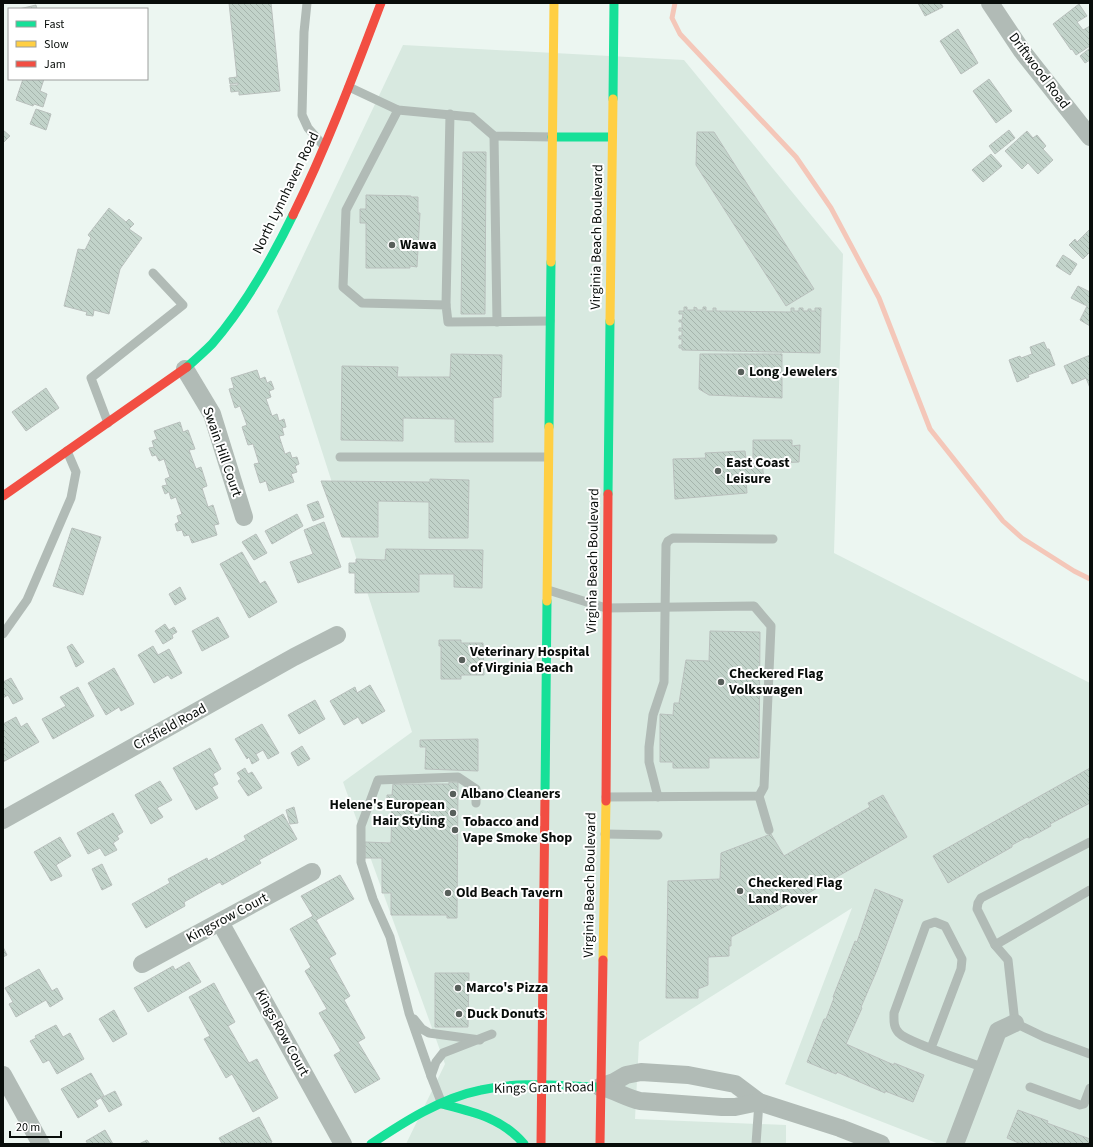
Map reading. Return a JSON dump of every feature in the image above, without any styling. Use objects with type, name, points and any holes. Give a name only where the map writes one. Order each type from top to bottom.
[{"type":"main road","name":"North Lynnhaven Road","points":[[3,496],[185,369],[211,344],[230,322],[263,271],[295,212],[349,87],[381,3]]},
{"type":"main road","points":[[541,1144],[554,3]]},
{"type":"main road","name":"Virginia Beach Boulevard","points":[[600,1144],[606,797],[606,608],[614,3]]},
{"type":"main road","points":[[552,137],[612,137]]},
{"type":"main road","name":"Kings Grant Road","points":[[374,1143],[403,1124],[465,1094],[493,1088],[541,1086],[600,1087]]},
{"type":"main road","points":[[442,1104],[476,1113],[497,1121],[518,1135],[524,1144]]},
{"type":"street","name":"Driftwood Road","points":[[990,3],[1022,51],[1090,137]]},
{"type":"street","name":"Swain Hill Court","points":[[185,369],[212,414],[244,517]]},
{"type":"street","name":"Crisfield Road","points":[[3,820],[337,635]]},
{"type":"street","name":"Kingsrow Court","points":[[142,964],[312,872]]},
{"type":"street","name":"Kings Row Court","points":[[220,922],[343,1144]]},
{"type":"street","points":[[955,1144],[998,1031],[1015,1023]]},
{"type":"street","name":"Kings Grant Road","points":[[600,1087],[608,1085],[626,1075],[635,1073],[688,1075],[736,1084],[759,1102],[840,1128],[881,1144]]},
{"type":"street","points":[[3,1075],[41,1144]]},
{"type":"street","points":[[600,1087],[640,1101],[722,1108],[759,1102]]},
{"type":"lane","points":[[307,3],[304,32],[302,115],[308,128],[324,146]]},
{"type":"lane","points":[[349,87],[398,110],[472,117],[494,136],[552,137]]},
{"type":"lane","points":[[398,110],[346,210],[343,287],[362,303],[446,305]]},
{"type":"lane","points":[[450,114],[446,305],[448,322],[550,321]]},
{"type":"lane","points":[[494,136],[497,322]]},
{"type":"lane","points":[[108,422],[90,378],[183,305],[153,272]]},
{"type":"lane","points":[[3,634],[27,600],[71,498],[76,472],[67,451]]},
{"type":"lane","points":[[340,457],[548,457]]},
{"type":"lane","points":[[658,797],[649,762],[649,747],[653,715],[664,682],[666,545],[668,541],[673,538],[773,539]]},
{"type":"lane","points":[[547,589],[606,608],[754,606],[771,626],[764,787],[759,796],[769,830]]},
{"type":"lane","points":[[442,1104],[409,1013],[390,937],[373,899],[361,862],[361,826],[378,780],[458,777],[476,789],[476,803]]},
{"type":"lane","points":[[606,797],[759,796]]},
{"type":"lane","points":[[605,834],[658,834]]},
{"type":"lane","points":[[1090,842],[981,898],[977,908],[995,945],[1008,960],[1015,1023],[1044,1037],[1090,1054]]},
{"type":"lane","points":[[995,945],[1090,890]]},
{"type":"lane","points":[[931,1048],[960,969],[962,959],[945,926],[935,922],[926,925],[894,1013],[894,1022],[897,1032],[902,1037],[931,1048],[984,1068]]},
{"type":"lane","points":[[409,1013],[422,1029],[429,1033],[480,1040]]},
{"type":"lane","points":[[431,1076],[436,1062],[444,1053],[492,1034]]},
{"type":"lane","points":[[1030,1086],[1080,1105],[1084,1104],[1090,1088]]},
{"type":"lane","points":[[756,1144],[759,1102]]},
{"type":"shaded area","points":[[403,45],[684,60],[843,254],[834,553],[1090,683],[1090,1144],[939,1144],[785,1084],[852,908],[639,1042],[635,1119],[786,1125],[786,1144],[406,1144],[445,1064],[343,782],[412,732],[277,311]]},
{"type":"building","points":[[229,3],[271,3],[280,91],[239,95],[239,91],[231,92],[230,85],[238,85],[238,83],[230,84],[229,78],[237,77]]},
{"type":"building","points":[[918,3],[941,3],[943,7],[925,16]]},
{"type":"building","points":[[1079,4],[1087,16],[1077,22],[1083,30],[1090,26],[1090,46],[1076,55],[1053,24]]},
{"type":"building","points":[[36,5],[37,8],[23,8]]},
{"type":"building","points":[[958,29],[978,63],[961,74],[940,41]]},
{"type":"building","points":[[1090,48],[1090,60],[1085,63],[1080,56]]},
{"type":"building","points":[[989,79],[1012,111],[996,123],[973,91]]},
{"type":"building","points":[[23,80],[44,80],[40,91],[47,94],[43,107],[34,104],[33,106],[16,100]]},
{"type":"building","points":[[36,109],[51,114],[46,130],[30,124]]},
{"type":"building","points":[[3,130],[10,136],[3,143]]},
{"type":"building","points":[[1009,130],[1015,138],[995,154],[989,146]]},
{"type":"building","points":[[1027,131],[1033,138],[1037,135],[1046,146],[1043,149],[1053,160],[1038,174],[1028,163],[1022,169],[1005,151]]},
{"type":"building","points":[[697,132],[714,132],[814,289],[786,306],[696,165]]},
{"type":"building","name":"Wawa","points":[[463,152],[486,152],[485,314],[461,314]]},
{"type":"building","points":[[991,154],[1002,166],[983,182],[972,170]]},
{"type":"building","name":"Wawa","points":[[366,195],[418,197],[418,213],[420,213],[417,267],[366,268],[366,223],[360,223],[360,209],[366,209]]},
{"type":"building","points":[[109,208],[126,222],[129,219],[134,224],[129,229],[142,238],[120,269],[109,314],[94,310],[93,316],[86,315],[87,312],[64,306],[78,249],[85,250],[91,238],[88,235]]},
{"type":"building","points":[[1089,230],[1090,252],[1083,259],[1069,245],[1075,239],[1077,242]]},
{"type":"building","points":[[1063,255],[1077,264],[1070,275],[1056,266]]},
{"type":"building","points":[[1078,286],[1090,292],[1090,326],[1080,320],[1087,306],[1071,298]]},
{"type":"building","points":[[684,307],[687,307],[687,310],[694,310],[694,307],[697,308],[697,310],[703,310],[703,307],[706,307],[706,311],[713,311],[713,308],[716,308],[716,311],[791,312],[791,308],[794,308],[794,311],[799,311],[799,308],[803,308],[803,311],[808,311],[808,309],[811,309],[811,311],[815,311],[815,308],[821,308],[820,353],[682,350],[682,348],[679,348],[679,345],[682,345],[682,339],[679,339],[679,336],[682,336],[682,331],[679,331],[679,328],[682,328],[682,322],[679,322],[679,320],[682,320],[683,314],[679,314],[679,311],[684,311]]},
{"type":"building","points":[[1044,342],[1047,349],[1049,349],[1055,365],[1028,375],[1029,377],[1017,382],[1009,360],[1032,354],[1030,347]]},
{"type":"building","points":[[451,354],[502,355],[501,397],[493,398],[493,442],[455,442],[455,419],[403,418],[403,441],[341,440],[342,366],[398,367],[397,377],[450,377]]},
{"type":"building","name":"Long Jewelers","points":[[700,354],[782,354],[782,398],[709,395],[699,389]]},
{"type":"building","points":[[1090,355],[1090,388],[1086,378],[1072,384],[1064,366]]},
{"type":"building","points":[[257,370],[260,379],[265,377],[267,383],[271,381],[274,389],[269,391],[271,397],[266,399],[272,416],[277,414],[279,421],[284,419],[286,427],[282,428],[284,435],[279,436],[285,454],[290,452],[292,458],[297,457],[299,464],[295,466],[297,472],[291,474],[294,482],[269,491],[266,481],[260,483],[254,464],[259,463],[253,444],[248,445],[242,427],[247,425],[240,406],[235,408],[229,389],[234,388],[231,378]]},
{"type":"building","points":[[46,388],[59,408],[26,431],[12,412]]},
{"type":"building","points":[[180,422],[183,432],[188,430],[195,449],[189,450],[196,469],[201,467],[207,486],[202,488],[208,507],[213,505],[219,524],[214,525],[217,535],[192,543],[189,535],[184,536],[182,530],[177,531],[175,524],[179,522],[177,516],[182,514],[176,497],[171,499],[169,492],[165,494],[162,486],[167,485],[165,479],[170,477],[164,459],[159,461],[156,455],[152,456],[149,448],[154,447],[152,441],[157,439],[154,431]]},
{"type":"building","name":"East Coast Leisure","points":[[753,440],[792,440],[792,446],[800,445],[799,462],[762,464],[764,478],[746,480],[747,493],[675,499],[673,459],[706,458],[705,453],[745,451],[746,459],[753,460]]},
{"type":"building","points":[[430,479],[469,480],[468,538],[429,538],[429,502],[378,501],[378,537],[342,537],[321,481],[430,482]]},
{"type":"building","points":[[318,501],[324,517],[313,521],[307,505]]},
{"type":"building","points":[[297,514],[303,526],[272,544],[265,531]]},
{"type":"building","points":[[324,522],[341,567],[298,583],[290,562],[313,554],[304,530]]},
{"type":"building","points":[[72,528],[101,537],[83,595],[53,586]]},
{"type":"building","points":[[256,534],[267,553],[254,560],[242,542]]},
{"type":"building","points":[[386,549],[483,550],[482,588],[454,587],[454,574],[419,574],[419,592],[355,593],[355,573],[349,573],[349,563],[356,563],[356,559],[385,560]]},
{"type":"building","points":[[242,552],[260,584],[265,581],[277,602],[249,618],[220,564]]},
{"type":"building","points":[[180,587],[186,599],[175,605],[169,594]]},
{"type":"building","points":[[218,617],[229,637],[202,651],[192,631]]},
{"type":"building","points":[[165,624],[169,630],[174,627],[177,632],[172,635],[173,638],[163,644],[155,631]]},
{"type":"building","name":"Checkered Flag Volkswagen","points":[[710,631],[760,632],[759,758],[709,758],[709,768],[673,768],[673,762],[660,762],[660,714],[673,715],[674,703],[679,703],[686,660],[709,661]]},
{"type":"building","name":"Veterinary Hospital of Virginia Beach","points":[[439,640],[461,640],[461,643],[483,643],[484,675],[461,675],[461,679],[441,679],[441,646],[439,646]]},
{"type":"building","points":[[72,644],[84,662],[76,667],[67,647]]},
{"type":"building","points":[[153,646],[158,655],[169,649],[182,673],[171,679],[168,675],[154,683],[138,655]]},
{"type":"building","points":[[114,668],[134,704],[121,711],[119,707],[106,715],[88,683]]},
{"type":"building","points":[[11,678],[23,699],[13,704],[8,695],[3,698],[3,682]]},
{"type":"building","points":[[370,685],[385,711],[362,724],[358,717],[344,725],[330,701],[355,687],[357,693]]},
{"type":"building","points":[[78,687],[94,716],[53,739],[42,719],[66,706],[60,697]]},
{"type":"building","points":[[315,700],[325,719],[299,734],[288,715]]},
{"type":"building","points":[[16,717],[21,727],[27,723],[39,742],[3,762],[3,724]]},
{"type":"building","points":[[262,724],[279,753],[268,759],[263,750],[256,754],[259,760],[252,764],[249,757],[247,759],[235,739]]},
{"type":"building","points":[[478,739],[478,771],[425,769],[426,747],[420,747],[420,740]]},
{"type":"building","points":[[302,746],[310,759],[298,766],[291,753]]},
{"type":"building","points":[[210,748],[221,769],[213,774],[218,784],[212,787],[218,798],[196,810],[173,768]]},
{"type":"building","points":[[245,768],[248,774],[252,772],[262,788],[248,796],[238,781],[241,779],[237,773]]},
{"type":"building","points":[[1090,768],[1090,803],[1050,824],[1051,826],[1029,838],[1027,837],[1012,845],[1012,847],[948,883],[933,856]]},
{"type":"building","points":[[160,781],[172,800],[157,808],[163,817],[151,824],[135,795]]},
{"type":"building","points":[[449,782],[458,782],[457,918],[447,918],[447,915],[391,915],[391,893],[382,893],[382,858],[365,858],[365,842],[391,843],[392,803],[387,803],[387,795],[392,795],[393,784],[449,784]]},
{"type":"building","name":"Checkered Flag Land Rover","points":[[883,795],[907,837],[731,937],[729,956],[708,957],[708,985],[698,989],[698,998],[666,998],[668,881],[720,879],[721,853],[771,834],[784,856],[870,807],[868,803]]},
{"type":"building","points":[[294,807],[298,823],[290,824],[286,810]]},
{"type":"building","points":[[113,813],[123,832],[117,836],[119,839],[113,843],[117,850],[105,856],[100,848],[88,854],[77,833]]},
{"type":"building","points":[[283,814],[297,839],[259,860],[261,863],[222,885],[220,882],[184,902],[185,906],[146,928],[132,904],[170,883],[168,879],[207,858],[208,861],[246,840],[244,836]]},
{"type":"building","points":[[60,837],[71,856],[56,865],[62,876],[51,881],[34,852]]},
{"type":"building","points":[[102,864],[112,885],[102,890],[92,869]]},
{"type":"building","points":[[340,875],[354,899],[316,920],[336,954],[329,958],[350,996],[344,1000],[365,1038],[358,1042],[380,1079],[355,1093],[334,1055],[341,1051],[319,1013],[327,1009],[305,971],[311,967],[290,929],[313,916],[301,896]]},
{"type":"building","points":[[875,889],[903,900],[877,970],[861,1007],[862,1008],[846,1044],[894,1065],[894,1063],[924,1075],[913,1102],[885,1091],[885,1093],[837,1072],[836,1074],[807,1062],[824,1019],[826,1019],[855,941],[857,942]]},
{"type":"building","points":[[3,947],[7,955],[3,957]]},
{"type":"building","points":[[189,962],[201,982],[148,1012],[134,988],[173,966],[175,970]]},
{"type":"building","points":[[39,969],[52,991],[57,988],[63,999],[50,1007],[46,1000],[16,1017],[9,1004],[13,1002],[5,988]]},
{"type":"building","points":[[435,973],[469,973],[468,1027],[435,1027]]},
{"type":"building","points":[[214,983],[235,1022],[228,1026],[249,1063],[257,1059],[278,1098],[253,1112],[232,1074],[226,1078],[204,1039],[210,1036],[189,997]]},
{"type":"building","points":[[114,1010],[127,1034],[113,1042],[99,1019]]},
{"type":"building","points":[[56,1025],[63,1037],[70,1033],[84,1059],[57,1074],[49,1060],[43,1063],[30,1041],[36,1038],[35,1036]]},
{"type":"building","points":[[91,1073],[104,1096],[95,1101],[98,1106],[78,1118],[61,1089]]},
{"type":"building","points":[[115,1091],[122,1105],[109,1112],[101,1098]]},
{"type":"building","points":[[1018,1110],[1048,1121],[1047,1123],[1090,1139],[1090,1144],[1021,1144],[1007,1138]]},
{"type":"building","points":[[259,1117],[272,1142],[269,1144],[222,1144],[219,1138]]},
{"type":"building","points":[[105,1130],[113,1144],[88,1144],[86,1141]]},
{"type":"building","points":[[147,1140],[150,1144],[139,1144]]},
{"type":"waterway","points":[[675,3],[672,18],[680,34],[796,157],[831,208],[879,298],[930,429],[1003,521],[1022,538],[1074,571],[1090,579]]},
{"type":"traffic: fast","points":[[613,99],[614,3]]},
{"type":"traffic: fast","points":[[552,137],[612,137]]},
{"type":"traffic: fast","points":[[187,367],[212,344],[235,314],[257,282],[293,215]]},
{"type":"traffic: fast","points":[[549,427],[551,262]]},
{"type":"traffic: fast","points":[[608,494],[610,321]]},
{"type":"traffic: fast","points":[[545,795],[547,601]]},
{"type":"traffic: fast","points":[[371,1144],[396,1127],[437,1105],[481,1090],[496,1087],[525,1085],[600,1087]]},
{"type":"traffic: fast","points":[[442,1104],[487,1117],[506,1128],[524,1144]]},
{"type":"traffic: slow","points":[[551,262],[554,3]]},
{"type":"traffic: slow","points":[[610,321],[613,99]]},
{"type":"traffic: slow","points":[[547,601],[549,427]]},
{"type":"traffic: slow","points":[[603,960],[606,801]]},
{"type":"traffic: jam","points":[[293,215],[329,136],[381,3]]},
{"type":"traffic: jam","points":[[3,496],[187,367]]},
{"type":"traffic: jam","points":[[606,801],[608,494]]},
{"type":"traffic: jam","points":[[541,1144],[545,795]]},
{"type":"traffic: jam","points":[[600,1144],[603,960]]},
{"type":"place","name":"Wawa","points":[[392,245]]},
{"type":"place","name":"Long Jewelers","points":[[741,372]]},
{"type":"place","name":"East Coast Leisure","points":[[718,471]]},
{"type":"place","name":"Veterinary Hospital of Virginia Beach","points":[[462,660]]},
{"type":"place","name":"Checkered Flag Volkswagen","points":[[721,682]]},
{"type":"place","name":"Albano Cleaners","points":[[453,794]]},
{"type":"place","name":"Helene's European Hair Styling","points":[[453,813]]},
{"type":"place","name":"Tobacco and Vape Smoke Shop","points":[[455,830]]},
{"type":"place","name":"Checkered Flag Land Rover","points":[[740,891]]},
{"type":"place","name":"Old Beach Tavern","points":[[448,893]]},
{"type":"place","name":"Marco's Pizza","points":[[458,988]]},
{"type":"place","name":"Duck Donuts","points":[[459,1014]]}]
